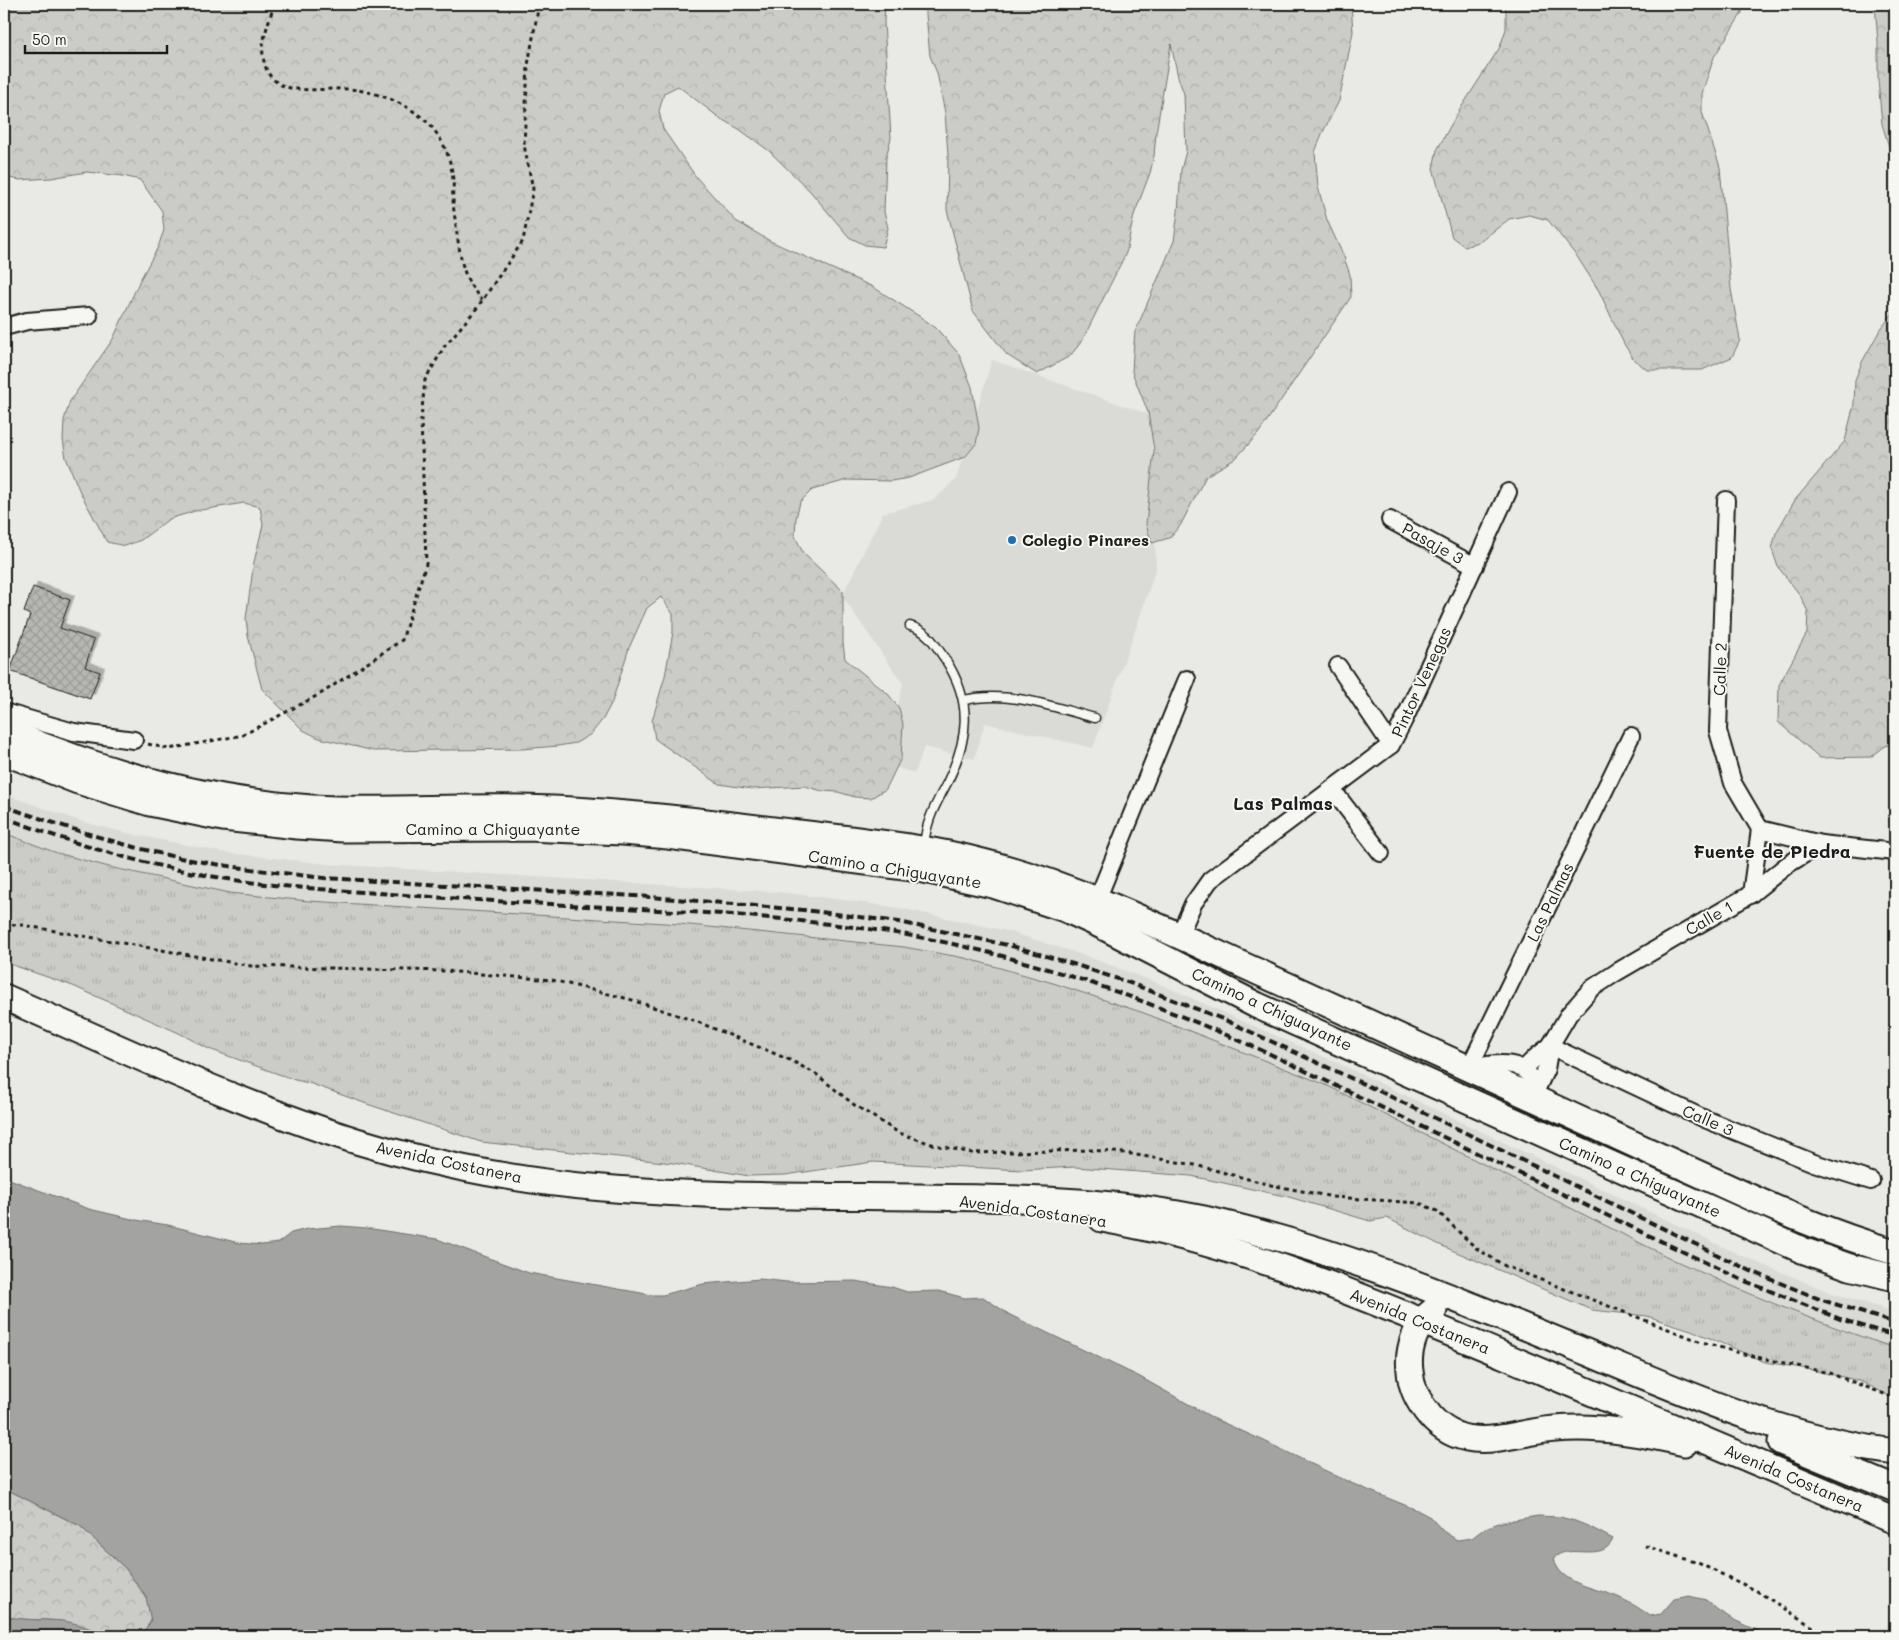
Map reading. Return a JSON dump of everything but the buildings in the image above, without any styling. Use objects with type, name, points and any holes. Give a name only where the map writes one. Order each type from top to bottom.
[{"type":"main road","name":"Camino a Chiguayante","points":[[4,730],[74,758],[159,784],[198,793],[276,805],[352,809],[509,808],[651,815],[924,849],[994,864],[1097,900],[1469,1068],[1535,1093],[1799,1219],[1844,1237],[1895,1252]]},
{"type":"main road","name":"Camino a Chiguayante","points":[[4,752],[78,781],[150,803],[223,818],[260,823],[343,829],[527,828],[623,832],[668,836],[920,869],[993,884],[1065,909],[1100,924],[1256,1005],[1771,1236],[1850,1267],[1895,1278]]},
{"type":"main road","name":"Avenida Costanera","points":[[4,997],[190,1079],[274,1112],[351,1139],[430,1160],[515,1177],[599,1188],[709,1194],[992,1197],[1063,1200],[1188,1216],[1247,1230],[1327,1252],[1384,1271],[1456,1298],[1727,1410],[1824,1440],[1895,1452]]},
{"type":"main road","points":[[1487,1108],[1513,1105],[1535,1093]]},
{"type":"main road","name":"Avenida Costanera","points":[[923,1197],[1046,1210],[1115,1222],[1194,1239],[1286,1268],[1422,1321],[1895,1521]]},
{"type":"main road","points":[[1850,1267],[1895,1283]]},
{"type":"main road","points":[[1456,1298],[1435,1309],[1422,1321],[1414,1337],[1410,1353],[1410,1372],[1413,1387],[1423,1408],[1446,1429],[1459,1435],[1492,1440],[1548,1430],[1609,1429],[1747,1457]]},
{"type":"main road","points":[[1727,1410],[1771,1438],[1895,1489]]},
{"type":"street","points":[[4,327],[27,321],[89,316]]},
{"type":"street","name":"Pintor Venegas","points":[[1179,936],[1193,904],[1210,880],[1390,745],[1394,740],[1508,492]]},
{"type":"street","name":"Calle 2","points":[[1726,500],[1718,731],[1733,783],[1760,829]]},
{"type":"street","name":"Pasaje 3","points":[[1390,520],[1475,566]]},
{"type":"street","points":[[1338,666],[1390,745]]},
{"type":"street","points":[[1097,900],[1187,679]]},
{"type":"street","points":[[4,712],[74,732],[134,740]]},
{"type":"street","name":"Las Palmas","points":[[1469,1068],[1631,736]]},
{"type":"street","points":[[1332,789],[1381,853]]},
{"type":"street","points":[[1750,894],[1760,829],[1821,844],[1895,852]]},
{"type":"street","name":"Calle 1","points":[[1524,1069],[1550,1046],[1570,1014],[1591,989],[1616,972],[1750,894],[1787,865],[1821,844]]},
{"type":"street","name":"Calle 1","points":[[1535,1093],[1546,1068],[1550,1046]]},
{"type":"street","name":"Calle 3","points":[[1550,1046],[1705,1119],[1814,1163],[1870,1181]]},
{"type":"street","points":[[1469,1068],[1488,1064],[1506,1064],[1524,1069],[1532,1077],[1535,1093]]},
{"type":"lane","points":[[910,626],[919,628],[930,637],[956,676],[964,700],[965,723],[958,756],[930,815],[924,849]]},
{"type":"lane","points":[[964,700],[984,697],[1013,697],[1095,718]]},
{"type":"path","points":[[274,4],[262,54],[268,72],[274,79],[290,89],[299,91],[341,88],[374,94],[407,107],[421,117],[437,134],[448,155],[452,169],[453,197],[462,269],[470,285],[482,300]]},
{"type":"path","points":[[134,740],[169,749],[243,735],[322,693],[402,640],[426,564],[421,419],[425,380],[444,347],[482,300],[523,241],[533,189],[524,145],[528,65],[539,4]]},
{"type":"path","points":[[4,924],[22,925],[251,966],[445,970],[552,980],[629,999],[698,1022],[790,1060],[816,1074],[853,1104],[899,1133],[935,1145],[972,1153],[1090,1150],[1125,1153],[1195,1165],[1272,1185],[1333,1197],[1419,1203],[1437,1211],[1476,1248],[1505,1266],[1699,1342],[1828,1373],[1895,1398]]},
{"type":"path","points":[[1645,1546],[1698,1563],[1757,1591],[1828,1636]]},
{"type":"shaded area","name":"Colegio Pinares","points":[[992,360],[1151,415],[1156,568],[1093,748],[985,723],[974,759],[924,747],[915,773],[884,764],[903,684],[842,596],[883,513],[934,500],[956,479]]},
{"type":"shaded area","points":[[4,794],[83,822],[131,834],[227,853],[327,864],[777,892],[899,908],[1007,931],[1086,956],[1162,985],[1344,1066],[1740,1255],[1829,1292],[1895,1312],[1895,1348],[1815,1320],[1726,1284],[1672,1259],[1324,1084],[1144,1013],[1018,973],[965,958],[904,947],[834,939],[680,924],[309,901],[230,893],[109,867],[57,853],[4,833]]},
{"type":"shaded area","points":[[4,1177],[89,1209],[168,1225],[239,1243],[262,1245],[278,1243],[291,1233],[307,1229],[341,1226],[366,1228],[437,1239],[529,1273],[652,1295],[663,1295],[703,1284],[760,1279],[787,1282],[855,1281],[892,1287],[907,1292],[938,1291],[965,1298],[983,1297],[1010,1315],[1140,1377],[1215,1419],[1351,1483],[1417,1510],[1430,1517],[1443,1531],[1457,1540],[1472,1538],[1485,1528],[1502,1522],[1538,1516],[1560,1517],[1575,1521],[1613,1539],[1602,1550],[1594,1552],[1568,1552],[1554,1558],[1557,1567],[1571,1580],[1620,1598],[1650,1616],[1661,1614],[1674,1599],[1689,1596],[1706,1600],[1734,1620],[1770,1636],[134,1636],[142,1634],[151,1621],[146,1597],[125,1568],[80,1526],[4,1488]]},
{"type":"shaded area","points":[[4,1616],[19,1619],[69,1622],[112,1636],[4,1636]]},
{"type":"green space","points":[[4,4],[885,4],[884,22],[891,138],[886,157],[884,212],[888,228],[883,247],[865,245],[849,237],[810,191],[768,150],[739,129],[721,119],[678,86],[664,93],[659,111],[663,129],[696,177],[736,221],[770,241],[873,287],[922,318],[936,328],[959,354],[972,387],[979,428],[976,444],[965,457],[909,478],[891,481],[847,480],[812,490],[800,502],[796,518],[795,536],[803,553],[843,591],[843,643],[845,659],[888,694],[899,708],[903,724],[901,758],[886,789],[871,798],[822,791],[805,786],[752,789],[719,784],[655,739],[652,721],[665,676],[673,632],[673,614],[661,597],[647,608],[629,648],[612,702],[603,719],[591,734],[576,743],[522,749],[374,751],[319,738],[303,730],[262,689],[248,636],[246,618],[254,562],[263,525],[260,507],[244,503],[195,511],[169,519],[141,540],[125,546],[107,542],[80,492],[66,458],[63,440],[64,420],[70,401],[113,339],[140,280],[158,247],[164,230],[162,211],[140,180],[123,176],[87,172],[51,178],[20,180],[4,177]]},
{"type":"green space","points":[[925,4],[1351,4],[1353,32],[1339,101],[1315,152],[1318,187],[1327,220],[1350,275],[1351,297],[1258,434],[1235,459],[1206,476],[1180,526],[1169,538],[1152,543],[1146,525],[1154,450],[1148,412],[1132,372],[1135,332],[1174,241],[1181,170],[1186,151],[1184,94],[1178,77],[1171,44],[1154,156],[1150,173],[1134,215],[1126,253],[1082,341],[1070,356],[1037,374],[1007,355],[973,311],[947,210],[948,155],[945,113],[937,73],[930,56]]},
{"type":"green space","points":[[1504,4],[1741,4],[1742,13],[1714,57],[1702,94],[1702,112],[1720,167],[1731,289],[1740,340],[1732,357],[1702,370],[1647,370],[1633,358],[1624,344],[1599,291],[1578,258],[1548,220],[1529,215],[1509,219],[1481,241],[1465,247],[1452,237],[1433,168],[1437,150],[1457,114],[1500,47],[1506,29],[1506,10]]},
{"type":"green space","points":[[1875,4],[1895,4],[1895,166],[1882,124]]},
{"type":"green space","points":[[1895,310],[1895,741],[1871,757],[1820,758],[1778,722],[1779,685],[1807,633],[1808,612],[1800,595],[1778,567],[1772,549],[1776,533],[1795,500],[1845,441],[1854,404],[1855,380],[1862,362],[1880,330]]},
{"type":"green space","points":[[4,833],[57,853],[109,867],[230,893],[309,901],[680,924],[904,947],[965,958],[1053,983],[1144,1013],[1324,1084],[1672,1259],[1782,1307],[1895,1348],[1895,1399],[1860,1381],[1808,1369],[1765,1362],[1691,1330],[1647,1316],[1592,1310],[1440,1245],[1387,1218],[1370,1221],[1289,1197],[1191,1176],[1075,1167],[1022,1170],[873,1162],[785,1175],[749,1176],[673,1163],[481,1142],[309,1083],[295,1080],[209,1049],[179,1033],[73,986],[4,962]]},
{"type":"green space","points":[[4,1488],[80,1526],[125,1568],[147,1597],[151,1621],[144,1631],[134,1636],[116,1636],[66,1622],[4,1616]]},
{"type":"railway","points":[[4,806],[69,828],[135,847],[180,858],[234,867],[324,878],[652,897],[803,910],[899,922],[1012,946],[1130,983],[1225,1020],[1381,1092],[1753,1272],[1822,1300],[1895,1323]]},
{"type":"railway","points":[[4,817],[34,829],[128,858],[192,873],[256,883],[462,899],[690,912],[804,921],[914,936],[1019,960],[1121,993],[1270,1054],[1740,1279],[1840,1319],[1895,1336]]},
{"type":"place","name":"Colegio Pinares","points":[[1012,540]]},
{"type":"district","name":"Las Palmas","points":[[1283,804]]},
{"type":"district","name":"Fuente de Piedra","points":[[1772,852]]}]
